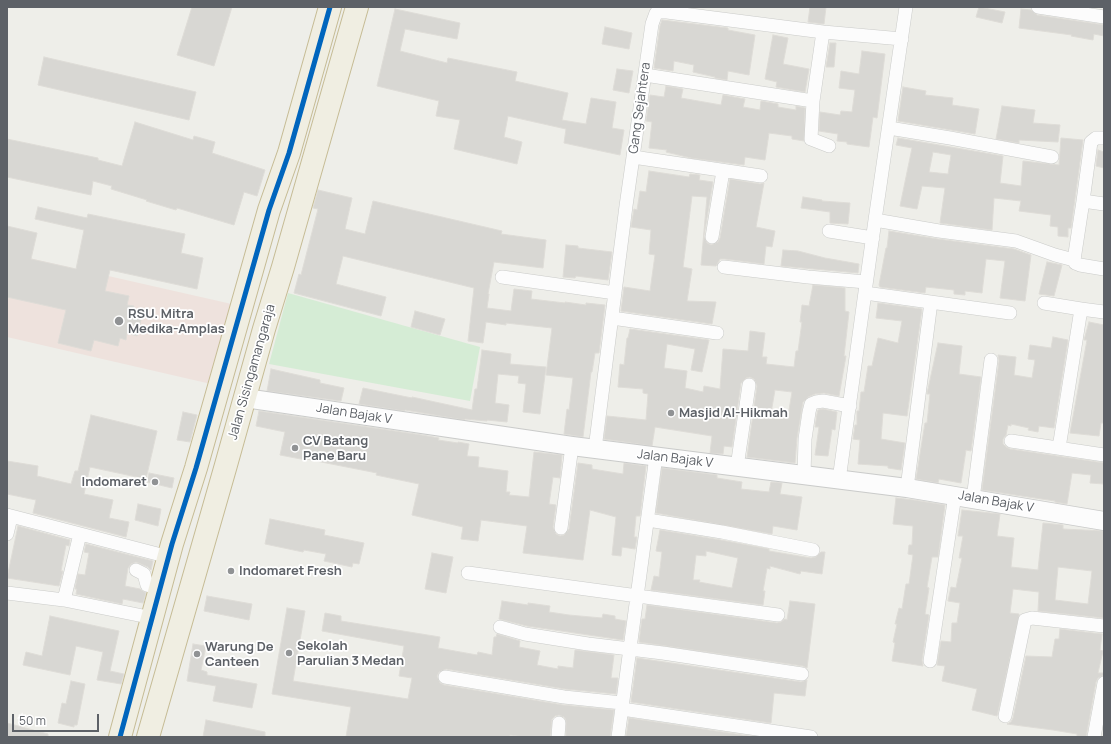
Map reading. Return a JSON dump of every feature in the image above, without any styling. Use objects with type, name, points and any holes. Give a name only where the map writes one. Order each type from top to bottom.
[{"type":"highway","points":[[120,737],[169,557],[261,239],[289,153],[330,7]]},
{"type":"highway","name":"Jalan Sisingamangaraja","points":[[148,737],[357,7]]},
{"type":"street","points":[[839,480],[906,7]]},
{"type":"street","points":[[1038,7],[1104,17]]},
{"type":"street","name":"Gang Sejahtera","points":[[594,449],[633,157],[656,13],[660,12],[823,32],[902,39]]},
{"type":"street","points":[[823,32],[813,101],[811,140],[829,146]]},
{"type":"street","points":[[645,75],[813,101]]},
{"type":"street","points":[[889,128],[950,138],[1052,158]]},
{"type":"street","points":[[1074,260],[1091,142],[1096,138],[1104,138]]},
{"type":"street","points":[[633,157],[761,176]]},
{"type":"street","points":[[712,237],[723,171]]},
{"type":"street","points":[[1083,200],[1104,204]]},
{"type":"street","points":[[875,220],[939,231],[1016,241],[1074,260],[1075,263],[1080,265],[1104,269]]},
{"type":"street","points":[[829,231],[873,238]]},
{"type":"street","points":[[724,267],[800,276],[931,302],[1010,313]]},
{"type":"street","points":[[502,277],[615,293]]},
{"type":"street","points":[[907,488],[931,302]]},
{"type":"street","points":[[1044,303],[1104,312]]},
{"type":"street","points":[[1059,448],[1082,309]]},
{"type":"street","points":[[612,318],[717,333]]},
{"type":"street","points":[[973,499],[991,360]]},
{"type":"street","points":[[737,467],[749,385]]},
{"type":"street","name":"Jalan Bajak V","points":[[245,398],[594,449],[907,488],[1104,521]]},
{"type":"street","points":[[804,476],[806,439],[811,404],[823,401],[850,406]]},
{"type":"street","points":[[1011,440],[1104,455]]},
{"type":"street","points":[[561,528],[572,446]]},
{"type":"street","points":[[618,737],[656,456]]},
{"type":"street","points":[[930,661],[955,495]]},
{"type":"street","points":[[7,534],[9,516],[169,557]]},
{"type":"street","points":[[648,520],[722,532],[813,550]]},
{"type":"street","points":[[64,600],[80,534]]},
{"type":"street","points":[[136,570],[144,574],[147,585],[160,589]]},
{"type":"street","points":[[468,573],[778,615]]},
{"type":"street","points":[[7,593],[64,600],[153,618]]},
{"type":"street","points":[[1005,716],[1022,626],[1025,620],[1032,618],[1104,626]]},
{"type":"street","points":[[500,627],[550,638],[663,652],[802,674]]},
{"type":"street","points":[[445,677],[805,737]]},
{"type":"street","points":[[1094,737],[1104,683]]},
{"type":"street","points":[[558,737],[560,723]]},
{"type":"shaded area","name":"RSU. Mitra Medika-Amplas","points":[[7,253],[236,305],[211,384],[7,337]]},
{"type":"green space","points":[[288,293],[480,347],[470,401],[269,364]]},
{"type":"building","points":[[192,7],[232,7],[214,66],[177,55]]},
{"type":"building","points":[[810,7],[826,7],[824,24],[808,22]]},
{"type":"building","points":[[979,7],[1005,12],[1002,23],[976,17]]},
{"type":"building","points":[[395,9],[460,23],[457,39],[405,29],[400,51],[447,63],[448,58],[517,72],[515,81],[568,93],[562,120],[586,124],[591,98],[616,102],[612,128],[624,130],[620,155],[564,143],[566,129],[508,116],[504,137],[522,142],[517,164],[454,149],[460,120],[436,116],[439,101],[377,86]]},
{"type":"building","points":[[1021,9],[1031,10],[1037,15],[1104,25],[1104,36],[1094,34],[1093,40],[1071,36],[1072,35],[1019,28]]},
{"type":"building","points":[[662,20],[728,28],[728,30],[755,35],[749,75],[728,71],[727,80],[715,78],[693,72],[694,65],[674,61],[673,71],[654,68]]},
{"type":"building","points":[[605,27],[632,33],[629,49],[602,44]]},
{"type":"building","points":[[773,35],[788,38],[783,64],[809,69],[805,92],[776,87],[777,82],[765,79]]},
{"type":"building","points":[[830,43],[836,43],[834,67],[826,67]]},
{"type":"building","points":[[862,51],[885,54],[877,118],[873,117],[869,147],[837,141],[838,134],[819,131],[820,112],[840,115],[841,111],[852,112],[855,90],[839,88],[841,71],[859,74]]},
{"type":"building","points":[[44,57],[196,92],[189,120],[38,85]]},
{"type":"building","points":[[617,69],[633,71],[629,93],[613,90]]},
{"type":"building","points":[[666,86],[683,89],[681,98],[721,105],[723,95],[745,99],[743,107],[760,110],[761,101],[778,104],[778,107],[796,110],[796,106],[805,108],[804,141],[792,139],[792,136],[769,133],[765,160],[745,157],[744,165],[691,158],[666,152],[667,150],[649,148],[652,122],[646,121],[650,95],[664,97]]},
{"type":"building","points":[[903,87],[926,91],[925,95],[953,98],[952,105],[979,109],[975,134],[898,121]]},
{"type":"building","points":[[1002,106],[1035,110],[1033,123],[1060,125],[1058,142],[1019,140],[1019,143],[996,139]]},
{"type":"building","points":[[135,122],[193,140],[194,136],[215,142],[212,153],[265,170],[257,196],[244,192],[234,225],[177,208],[176,210],[146,201],[147,200],[111,189],[112,186],[93,181],[91,195],[7,177],[7,139],[98,158],[98,160],[122,166]]},
{"type":"building","points":[[898,138],[1003,156],[1000,183],[1021,186],[1023,161],[1059,165],[1061,138],[1083,140],[1071,228],[1068,228],[1068,237],[1058,236],[1058,227],[1050,226],[1051,215],[1019,211],[1021,201],[994,198],[992,230],[940,223],[945,188],[922,186],[917,209],[900,206],[912,148],[896,145]],"holes":[[[933,152],[951,155],[948,174],[929,172]]]},
{"type":"building","points":[[1098,150],[1104,152],[1104,168],[1096,166]]},
{"type":"building","points":[[649,171],[689,177],[690,174],[700,175],[699,180],[713,182],[704,236],[707,243],[711,245],[718,242],[720,238],[730,179],[760,184],[764,183],[756,227],[775,231],[772,247],[766,246],[764,264],[720,259],[716,266],[701,265],[707,197],[692,196],[683,267],[692,269],[687,301],[716,302],[712,324],[621,311],[624,287],[650,291],[655,255],[649,254],[651,230],[631,227],[634,209],[637,210],[640,191],[646,192]]},
{"type":"building","points":[[318,190],[352,198],[345,229],[365,234],[373,201],[502,231],[501,234],[546,240],[543,268],[494,262],[487,308],[511,311],[514,289],[532,291],[531,299],[586,305],[586,303],[605,305],[599,353],[595,353],[591,372],[583,437],[564,434],[573,378],[546,375],[552,328],[486,322],[483,343],[468,341],[474,288],[343,256],[336,284],[386,297],[381,316],[294,293],[299,274],[301,275],[318,209],[313,208]]},
{"type":"building","points":[[803,197],[822,201],[850,203],[848,224],[830,223],[830,212],[801,208]]},
{"type":"building","points":[[38,207],[87,218],[88,214],[185,234],[181,253],[203,258],[197,289],[110,270],[105,291],[129,296],[127,305],[134,306],[132,314],[142,316],[137,336],[127,333],[126,340],[120,338],[118,346],[94,340],[91,351],[58,343],[66,310],[7,297],[7,226],[37,233],[31,259],[76,269],[84,230],[35,219]]},
{"type":"building","points":[[889,231],[1014,249],[1031,255],[1025,301],[1000,298],[1005,261],[986,259],[982,293],[965,291],[965,295],[954,294],[954,290],[926,287],[925,293],[880,287],[879,285]]},
{"type":"building","points":[[566,245],[612,252],[608,280],[576,276],[575,278],[563,277]]},
{"type":"building","points":[[783,250],[798,251],[825,258],[859,264],[858,273],[781,266]]},
{"type":"building","points":[[1047,262],[1062,265],[1054,296],[1039,294]]},
{"type":"building","points":[[813,285],[845,288],[845,311],[849,312],[844,356],[846,356],[839,396],[824,393],[815,394],[808,397],[803,402],[797,438],[795,463],[747,457],[757,386],[754,379],[750,377],[746,378],[741,383],[732,447],[724,446],[723,454],[710,453],[712,436],[655,427],[652,446],[604,439],[607,416],[646,420],[648,394],[643,393],[643,389],[618,387],[620,364],[624,365],[627,338],[630,329],[709,340],[702,372],[691,370],[695,349],[667,344],[664,368],[687,371],[685,388],[703,392],[704,386],[720,389],[723,349],[748,351],[750,331],[765,333],[762,357],[767,357],[766,364],[794,367],[802,322],[800,322],[802,305],[809,306]],"holes":[[[775,390],[792,392],[788,416],[771,413]]]},
{"type":"building","points":[[878,303],[922,309],[907,416],[883,413],[881,439],[905,443],[901,470],[888,468],[888,466],[858,464],[860,440],[853,439],[855,425],[857,425],[857,411],[859,411],[861,392],[864,392],[868,366],[872,366],[878,338],[898,343],[902,321],[876,318]]},
{"type":"building","points":[[415,311],[445,319],[440,335],[411,327]]},
{"type":"building","points":[[1089,322],[1104,325],[1104,423],[1101,423],[1099,436],[1070,433],[1087,340],[1084,340]]},
{"type":"building","points":[[1053,337],[1068,340],[1054,428],[1039,426],[1038,432],[1028,430],[1029,428],[1011,424],[1011,426],[1008,425],[1006,435],[1003,439],[1003,444],[1010,449],[1104,463],[1104,484],[1090,483],[1091,475],[1072,473],[1067,504],[982,490],[999,361],[998,355],[1016,357],[1014,375],[1032,378],[1035,360],[1028,359],[1030,345],[1051,348]]},
{"type":"building","points":[[938,343],[962,346],[959,374],[981,377],[971,451],[966,450],[961,483],[939,479],[938,483],[916,479],[925,423],[927,423],[930,394],[927,394]]},
{"type":"building","points":[[482,350],[511,354],[510,364],[546,367],[540,414],[523,412],[526,384],[518,383],[519,376],[498,374],[495,403],[509,405],[507,422],[464,420],[359,404],[363,388],[472,410],[475,389],[477,389]]},
{"type":"building","points":[[271,369],[320,380],[320,383],[344,388],[341,401],[267,391]]},
{"type":"building","points":[[823,409],[837,412],[835,430],[832,429],[828,456],[815,455],[819,427],[815,427],[817,414],[818,410]]},
{"type":"building","points":[[259,411],[422,435],[439,438],[438,440],[469,444],[467,456],[479,457],[478,467],[508,471],[506,492],[510,492],[509,495],[529,497],[534,452],[562,455],[560,478],[553,477],[549,504],[556,505],[553,527],[556,534],[560,536],[564,535],[569,529],[578,463],[592,465],[592,469],[623,474],[624,463],[646,466],[640,516],[636,516],[634,537],[637,537],[635,549],[622,547],[621,556],[612,555],[616,517],[590,510],[583,560],[523,553],[527,526],[481,520],[478,541],[461,539],[463,527],[412,515],[419,484],[376,475],[377,473],[280,455],[285,432],[256,426]]},
{"type":"building","points":[[183,412],[197,415],[190,442],[177,440]]},
{"type":"building","points":[[91,415],[157,431],[146,479],[90,467],[84,494],[113,500],[109,518],[129,522],[126,537],[33,513],[36,500],[7,494],[7,461],[38,466],[37,476],[71,484],[75,471],[78,471]]},
{"type":"building","points":[[662,468],[717,475],[717,478],[742,482],[741,489],[769,492],[771,482],[782,483],[780,494],[802,497],[797,530],[773,526],[772,534],[656,513]]},
{"type":"building","points":[[149,473],[174,478],[172,488],[147,482]]},
{"type":"building","points":[[896,498],[945,505],[938,557],[932,557],[927,587],[929,588],[925,614],[929,615],[922,660],[923,666],[892,661],[895,643],[893,642],[897,624],[895,624],[899,608],[902,609],[906,584],[909,584],[913,555],[908,554],[909,545],[912,545],[913,526],[893,524]]},
{"type":"building","points":[[138,504],[161,509],[158,526],[135,520]]},
{"type":"building","points":[[962,510],[1000,514],[997,536],[1014,538],[1011,567],[1038,570],[1043,523],[1063,525],[1063,529],[1104,531],[1104,618],[1038,611],[1039,592],[1013,589],[1010,613],[1019,614],[1019,616],[997,716],[972,710],[977,689],[942,681],[945,666],[937,665],[941,641],[951,642],[952,623],[957,623],[960,603],[948,601],[951,587],[956,588],[962,558],[959,558],[963,536],[958,536]],"holes":[[[1058,567],[1092,571],[1088,604],[1055,600]]]},
{"type":"building","points":[[270,519],[325,530],[324,535],[364,543],[359,564],[353,563],[352,567],[324,561],[326,554],[304,550],[303,552],[265,544]]},
{"type":"building","points":[[18,526],[70,540],[69,546],[66,545],[61,571],[63,571],[59,586],[7,578]]},
{"type":"building","points":[[660,530],[721,540],[769,549],[769,551],[811,558],[816,557],[821,552],[825,552],[822,574],[801,571],[800,574],[770,566],[770,569],[767,568],[763,591],[765,591],[763,605],[651,590],[654,576],[659,577],[662,552],[656,551]],"holes":[[[706,551],[738,558],[732,588],[699,582],[700,580],[693,580],[696,555],[706,556]]]},
{"type":"building","points":[[86,544],[153,561],[151,570],[148,567],[136,562],[131,564],[128,568],[125,586],[140,589],[146,593],[143,603],[123,599],[122,604],[76,594],[77,589],[75,589],[78,574],[85,575],[89,553],[84,552]]},
{"type":"building","points":[[432,553],[453,557],[446,593],[425,589]]},
{"type":"building","points":[[207,596],[252,604],[249,620],[204,611]]},
{"type":"building","points":[[502,601],[528,605],[528,603],[550,606],[549,612],[569,615],[602,618],[603,614],[615,616],[615,619],[626,621],[623,640],[527,626],[499,619]]},
{"type":"building","points":[[790,601],[815,604],[807,668],[803,666],[639,642],[642,619],[645,619],[647,605],[777,623],[785,619],[787,620]]},
{"type":"building","points":[[287,608],[305,611],[293,681],[408,699],[412,678],[399,676],[404,646],[322,631],[325,613],[341,616],[341,621],[440,637],[438,648],[477,655],[478,652],[492,655],[494,637],[496,637],[497,634],[520,641],[519,647],[540,651],[537,665],[558,669],[558,666],[573,668],[575,650],[614,655],[611,678],[618,678],[616,694],[565,689],[446,669],[439,672],[437,676],[440,683],[444,685],[563,705],[614,710],[610,737],[566,737],[566,720],[564,717],[559,715],[552,719],[550,737],[524,737],[510,735],[510,737],[346,737],[351,707],[272,694]]},
{"type":"building","points":[[50,616],[119,631],[110,671],[124,674],[121,684],[97,680],[103,652],[76,646],[70,675],[23,665],[26,652],[42,656]]},
{"type":"building","points":[[1060,629],[1102,634],[1100,650],[1103,651],[1098,673],[1104,673],[1104,675],[1098,678],[1096,682],[1086,737],[1077,737],[1077,734],[1053,730],[1007,724],[1011,722],[1013,718],[1026,656],[1052,657],[1055,639],[1059,639]]},
{"type":"building","points":[[193,644],[206,646],[201,670],[207,672],[207,675],[257,684],[252,708],[213,701],[216,686],[187,681]]},
{"type":"building","points":[[637,658],[801,682],[807,680],[805,696],[774,693],[771,723],[631,702]]},
{"type":"building","points":[[71,681],[85,684],[77,725],[74,725],[74,727],[58,723],[62,703],[66,704]]},
{"type":"building","points":[[629,718],[756,737],[626,737]]},
{"type":"building","points":[[206,720],[265,732],[265,737],[203,737]]},
{"type":"building","points":[[7,723],[48,734],[48,737],[7,737]]},
{"type":"transit line","points":[[120,737],[172,544],[196,468],[269,210],[289,153],[330,7]]},
{"type":"place","name":"RSU. Mitra Medika-Amplas","points":[[119,321]]},
{"type":"place","name":"Masjid Al-Hikmah","points":[[671,413]]},
{"type":"place","name":"CV Batang Pane Baru","points":[[295,448]]},
{"type":"place","name":"Indomaret","points":[[155,482]]},
{"type":"place","name":"Indomaret Fresh","points":[[231,571]]},
{"type":"place","name":"Sekolah Parulian 3 Medan","points":[[289,653]]},
{"type":"place","name":"Warung De Canteen","points":[[197,654]]}]
